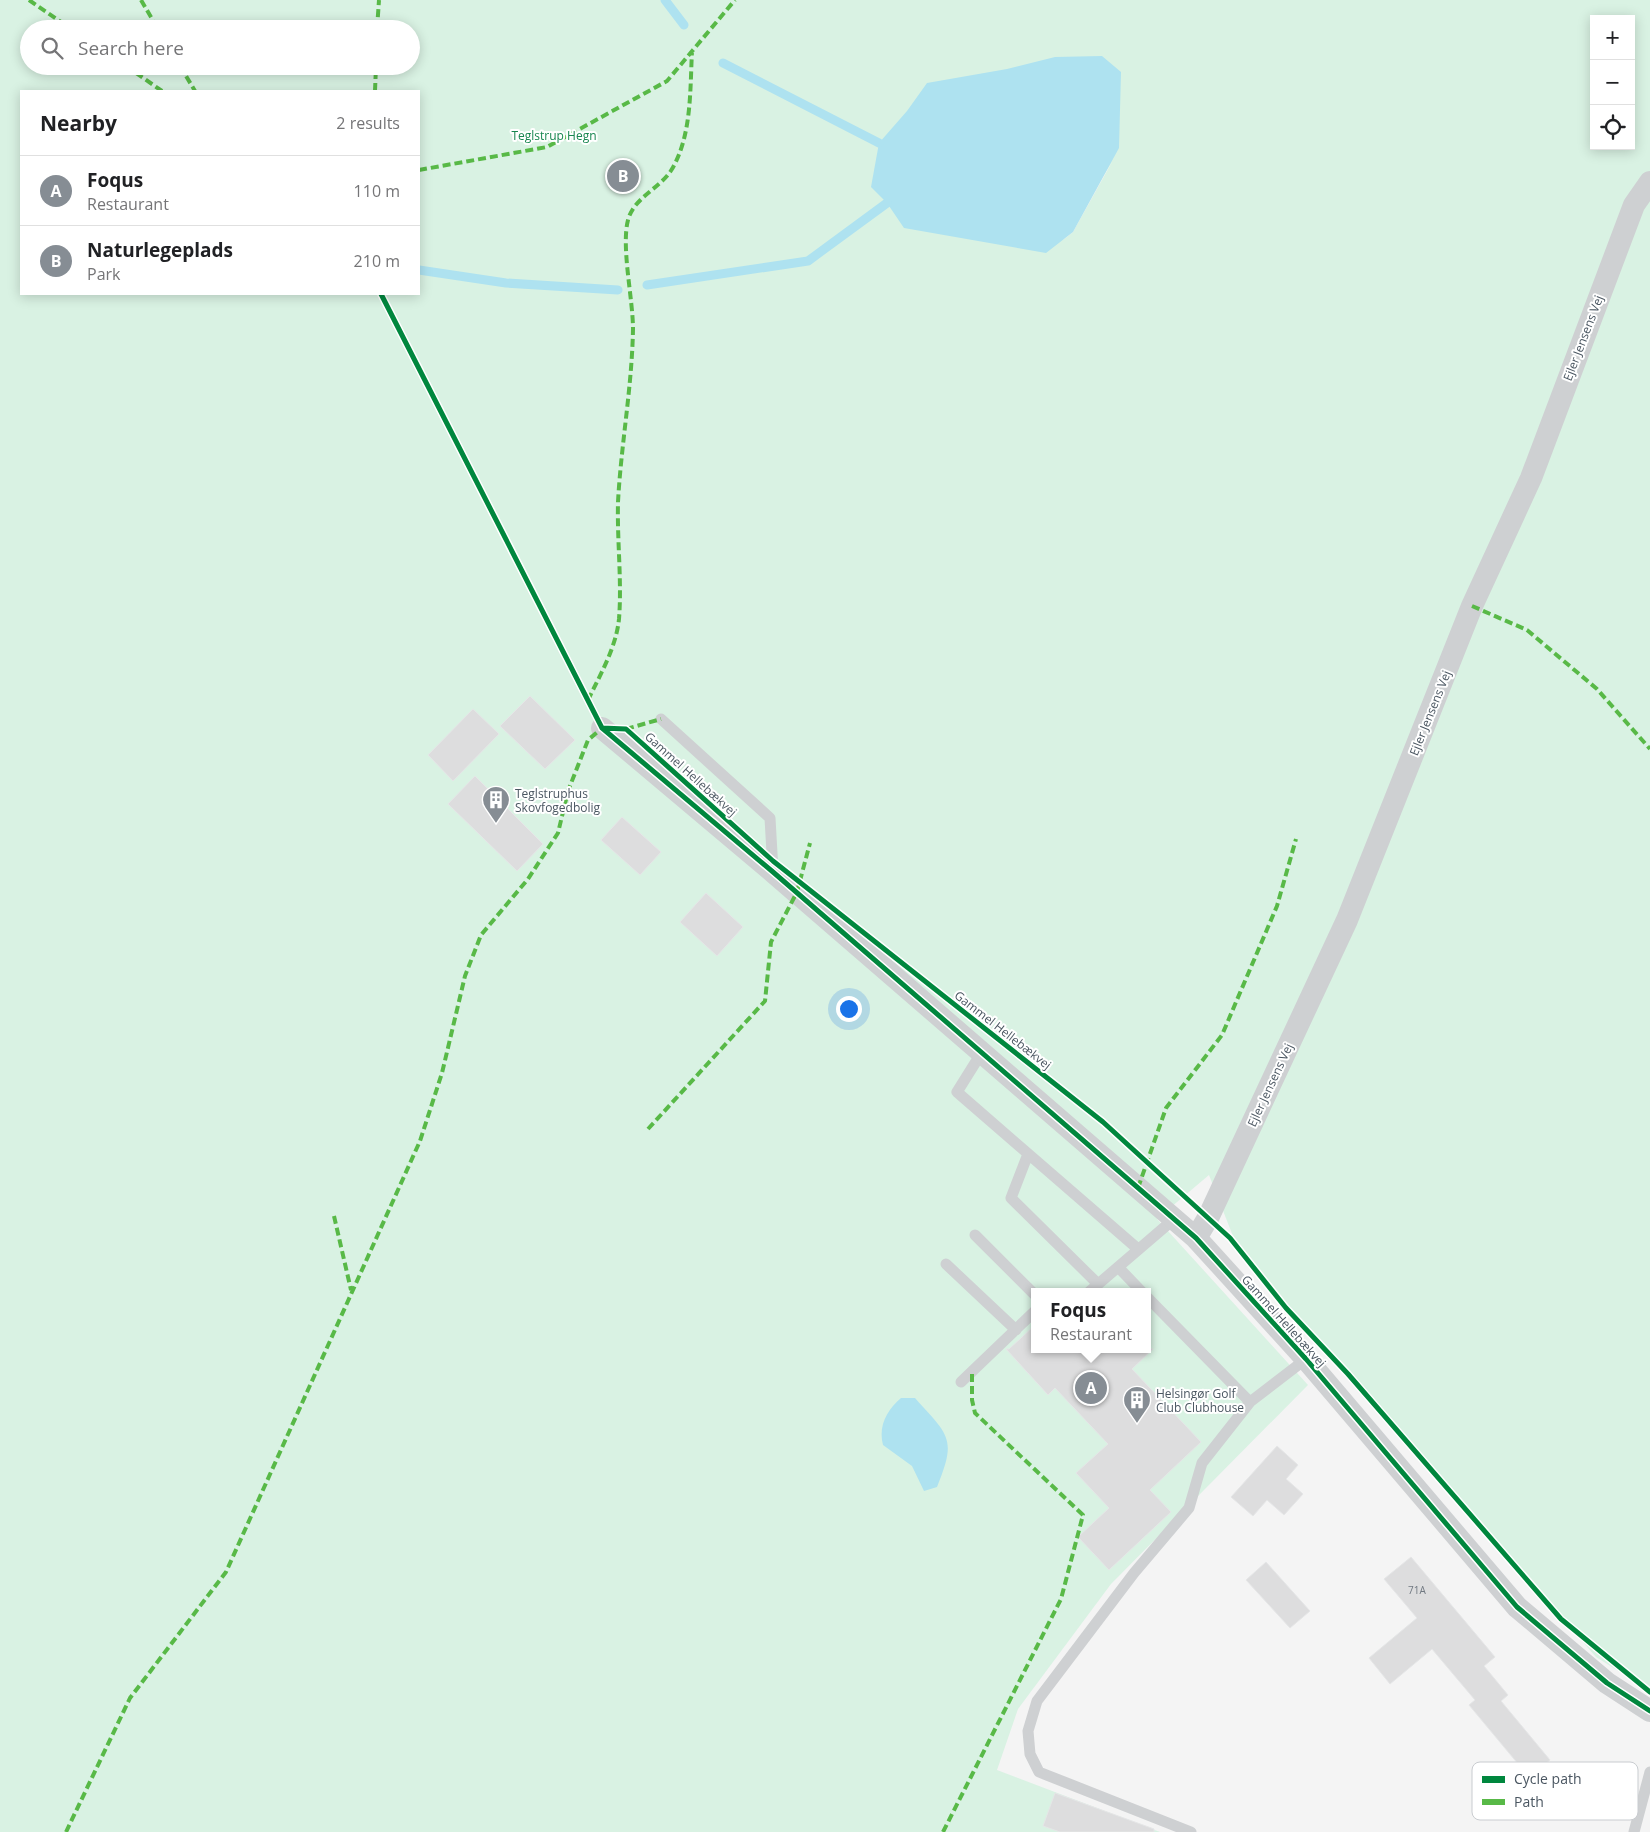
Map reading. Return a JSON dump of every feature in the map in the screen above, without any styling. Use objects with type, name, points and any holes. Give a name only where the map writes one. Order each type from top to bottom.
[{"type":"street","name":"Ejler Jensens Vej","points":[[1196,1238],[1208,1218],[1347,920],[1472,606],[1530,478],[1634,206],[1650,182]]},
{"type":"street","name":"Gammel Hellebækvej","points":[[602,728],[773,872],[1196,1238],[1306,1359],[1517,1607],[1607,1683],[1650,1711]]},
{"type":"lane","points":[[661,718],[770,818],[773,872]]},
{"type":"lane","points":[[982,1052],[957,1092],[1138,1249]]},
{"type":"lane","points":[[1028,1154],[1011,1198],[1094,1288],[1174,1219]]},
{"type":"lane","points":[[975,1235],[1031,1291]]},
{"type":"lane","points":[[946,1264],[1016,1330]]},
{"type":"lane","points":[[1118,1267],[1138,1288]]},
{"type":"lane","points":[[1151,1301],[1250,1402]]},
{"type":"lane","points":[[961,1382],[1031,1315]]},
{"type":"lane","points":[[1191,1832],[1039,1772],[1030,1754],[1028,1731],[1037,1701],[1134,1573],[1189,1508],[1202,1463],[1250,1402],[1306,1359]]},
{"type":"lane","points":[[1638,1817],[1650,1772]]},
{"type":"green space","name":"Teglstrup Hegn","points":[[0,0],[1650,0],[1650,1691],[1596,1657],[1240,1254],[1209,1175],[1157,1219],[1308,1385],[1111,1584],[1018,1709],[997,1770],[1160,1832],[0,1832]],"holes":[[[1112,162],[1073,232],[1063,240]]]},
{"type":"water","points":[[1102,56],[1121,72],[1119,148],[1073,232],[1046,253],[904,228],[887,203],[871,187],[879,143],[907,111],[927,83],[1007,69],[1055,57]]},
{"type":"water","points":[[901,1398],[915,1398],[936,1421],[946,1438],[948,1447],[947,1458],[937,1487],[924,1491],[912,1466],[883,1445],[882,1431],[885,1419]]},
{"type":"building","points":[[530,696],[575,740],[545,769],[500,726]]},
{"type":"building","points":[[473,709],[499,734],[453,781],[428,755]]},
{"type":"building","name":"Teglstruphus Skovfogedbolig","points":[[475,776],[543,844],[517,871],[448,804]]},
{"type":"building","points":[[622,817],[661,852],[640,875],[601,840]]},
{"type":"building","points":[[706,893],[743,927],[717,956],[680,922]]},
{"type":"building","name":"Helsingør Golf Club Clubhouse","points":[[1031,1329],[1031,1353],[1149,1353],[1132,1369],[1201,1442],[1150,1490],[1171,1512],[1109,1570],[1078,1537],[1109,1508],[1076,1473],[1108,1444],[1055,1388],[1048,1395],[1006,1349],[1009,1349]]},
{"type":"building","points":[[1277,1446],[1298,1465],[1286,1479],[1303,1494],[1284,1515],[1267,1500],[1253,1516],[1231,1497]]},
{"type":"building","points":[[1411,1557],[1495,1657],[1484,1666],[1508,1695],[1501,1701],[1550,1760],[1548,1762],[1516,1762],[1469,1705],[1475,1700],[1432,1649],[1390,1684],[1369,1658],[1417,1618],[1384,1579]]},
{"type":"building","points":[[1266,1562],[1310,1611],[1290,1628],[1246,1580]]},
{"type":"building","points":[[1055,1793],[1154,1829],[1154,1832],[1060,1832],[1043,1826]]},
{"type":"waterway","points":[[665,0],[684,25]]},
{"type":"waterway","points":[[723,63],[879,143]]},
{"type":"waterway","points":[[647,285],[808,261],[887,203]]},
{"type":"waterway","points":[[420,270],[506,283],[618,290]]},
{"type":"marked path","points":[[29,0],[58,20]]},
{"type":"marked path","points":[[141,0],[153,20]]},
{"type":"marked path","points":[[378,20],[379,0]]},
{"type":"marked path","points":[[420,170],[547,147],[667,81],[735,0]]},
{"type":"marked path","points":[[588,700],[611,651],[619,619],[618,502],[631,372],[633,329],[626,231],[631,212],[667,176],[679,156],[687,127],[689,111],[692,51]]},
{"type":"marked path","points":[[139,75],[161,90]]},
{"type":"marked path","points":[[185,75],[194,90]]},
{"type":"marked path","points":[[375,90],[376,75]]},
{"type":"marked path","points":[[1472,606],[1527,630],[1597,689],[1650,749]]},
{"type":"marked path","points":[[626,729],[661,719]]},
{"type":"marked path","points":[[66,1832],[130,1698],[226,1572],[420,1141],[442,1073],[465,976],[481,935],[528,879],[558,833],[568,791],[588,740],[602,728],[601,725]]},
{"type":"marked path","points":[[1138,1188],[1166,1108],[1222,1035],[1277,906],[1296,839]]},
{"type":"marked path","points":[[648,1129],[765,1001],[771,942],[797,892],[810,843]]},
{"type":"marked path","points":[[334,1216],[351,1290]]},
{"type":"marked path","points":[[943,1832],[1061,1599],[1083,1515],[975,1413],[972,1400],[972,1371]]},
{"type":"cycle path","points":[[382,295],[602,728],[773,872],[1196,1238],[1306,1359],[1517,1607],[1607,1683],[1650,1711]]},
{"type":"cycle path","points":[[602,728],[626,729],[773,861],[1103,1122],[1230,1238],[1286,1308],[1348,1374],[1561,1619],[1650,1692]]},
{"type":"place","name":"Naturlegeplads","points":[[623,176]]},
{"type":"place","name":"Teglstruphus Skovfogedbolig","points":[[496,824]]},
{"type":"place","name":"Foqus","points":[[1091,1388]]},
{"type":"place","name":"Helsingør Golf Club Clubhouse","points":[[1137,1424]]}]
